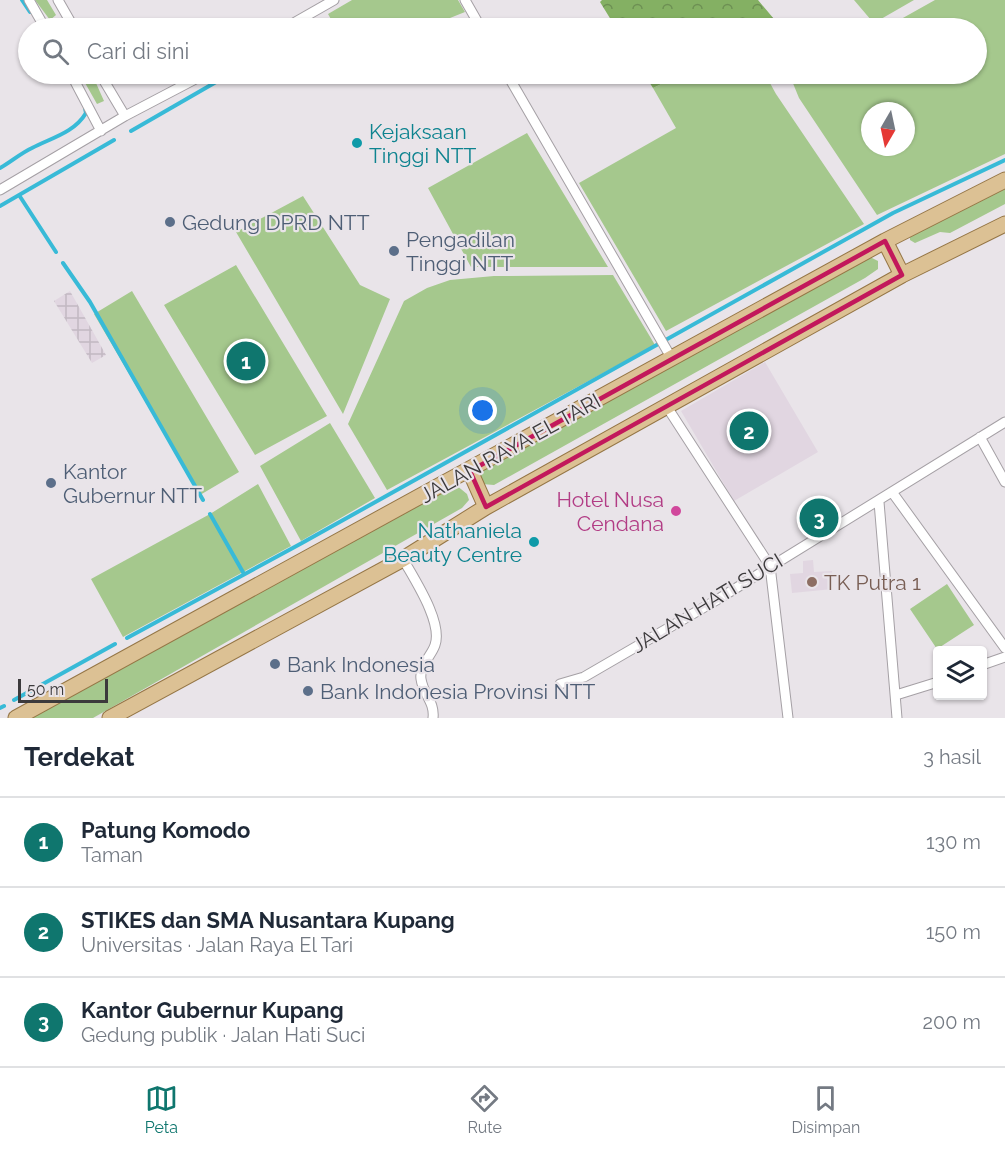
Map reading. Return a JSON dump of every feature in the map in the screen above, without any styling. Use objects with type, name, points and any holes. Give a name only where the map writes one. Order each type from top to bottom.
[{"type":"main road","name":"JALAN RAYA EL TARI","points":[[20,717],[470,471],[670,354],[1005,180]]},
{"type":"main road","name":"JALAN RAYA EL TARI","points":[[110,718],[403,559],[486,507],[902,275],[1005,224]]},
{"type":"main road","points":[[885,242],[902,275]]},
{"type":"main road","points":[[470,471],[486,507]]},
{"type":"street","points":[[29,0],[39,18]]},
{"type":"street","points":[[58,0],[68,18]]},
{"type":"street","points":[[302,18],[334,0]]},
{"type":"street","points":[[465,0],[475,18]]},
{"type":"street","points":[[76,84],[101,130]]},
{"type":"street","points":[[106,84],[125,116]]},
{"type":"street","points":[[0,190],[125,116],[186,84]]},
{"type":"street","points":[[513,84],[670,354]]},
{"type":"street","points":[[667,407],[771,566],[788,718]]},
{"type":"street","name":"JALAN HATI SUCI","points":[[560,684],[584,676],[771,566],[1005,422]]},
{"type":"street","points":[[980,437],[1005,482]]},
{"type":"street","points":[[892,492],[1005,648]]},
{"type":"street","points":[[879,501],[897,718]]},
{"type":"street","points":[[403,559],[433,619],[437,632],[435,645],[421,678],[434,708],[433,718]]},
{"type":"street","points":[[987,663],[1005,657]]},
{"type":"street","points":[[896,695],[933,684]]},
{"type":"highlighted area","points":[[885,241],[902,275],[486,507],[470,471]]},
{"type":"shaded area","points":[[70,291],[106,355],[92,363],[54,301]]},
{"type":"shaded area","points":[[765,362],[818,452],[734,501],[681,411]]},
{"type":"shaded area","name":"TK Putra 1","points":[[813,560],[814,572],[832,571],[833,589],[792,593],[790,574],[803,573],[803,561]]},
{"type":"green space","points":[[35,0],[47,0],[56,15],[48,18]]},
{"type":"green space","points":[[352,0],[458,0],[465,12],[450,18],[330,18],[328,14]]},
{"type":"green space","points":[[602,0],[758,0],[773,18],[610,18],[600,2]]},
{"type":"green space","points":[[854,0],[914,0],[883,18],[869,18]]},
{"type":"green space","points":[[935,0],[1005,0],[1005,154],[877,215],[799,98],[793,84],[987,84],[987,18],[903,18]]},
{"type":"green space","points":[[86,84],[96,84],[104,101],[97,104]]},
{"type":"green space","points":[[661,84],[770,84],[864,224],[666,331],[579,183],[676,128],[653,88]]},
{"type":"green space","points":[[527,133],[608,267],[471,267],[428,188]]},
{"type":"green space","points":[[1005,183],[1005,204],[950,233],[940,232],[915,243],[910,240],[910,235]]},
{"type":"green space","points":[[303,196],[360,285],[390,299],[343,414],[236,232]]},
{"type":"green space","points":[[870,257],[878,261],[878,269],[865,278],[494,485],[482,484],[478,476],[479,470]]},
{"type":"green space","points":[[236,265],[327,416],[255,455],[164,305]]},
{"type":"green space","points":[[613,275],[655,345],[387,490],[348,424],[404,301],[427,288],[450,280],[494,276]]},
{"type":"green space","points":[[132,291],[239,472],[200,495],[94,314]]},
{"type":"green space","points":[[330,423],[375,498],[301,541],[260,466]]},
{"type":"green space","points":[[258,484],[291,546],[123,637],[91,579],[210,514]]},
{"type":"green space","points":[[450,485],[456,485],[467,494],[469,500],[462,508],[93,718],[34,718],[34,715]]},
{"type":"green space","points":[[947,584],[974,625],[942,646],[935,646],[910,609]]},
{"type":"waterway","points":[[22,0],[30,12]]},
{"type":"waterway","points":[[131,131],[213,84]]},
{"type":"waterway","points":[[0,168],[28,150],[69,130],[81,120],[86,113],[85,108]]},
{"type":"waterway","points":[[0,206],[114,140]]},
{"type":"waterway","points":[[127,638],[302,543],[893,213],[1005,160]]},
{"type":"waterway","points":[[19,195],[56,252]]},
{"type":"waterway","points":[[63,263],[90,302],[203,500]]},
{"type":"waterway","points":[[210,514],[244,574]]},
{"type":"waterway","points":[[14,700],[115,644]]},
{"type":"waterway","points":[[0,708],[4,706]]},
{"type":"place","name":"Kejaksaan Tinggi NTT","points":[[357,143]]},
{"type":"place","name":"Gedung DPRD NTT","points":[[170,222]]},
{"type":"place","name":"Pengadilan Tinggi NTT","points":[[394,251]]},
{"type":"place","name":"Patung Komodo","points":[[246,361]]},
{"type":"place","name":"STIKES dan SMA Nusantara Kupang","points":[[749,431]]},
{"type":"place","name":"Kantor Gubernur NTT","points":[[51,483]]},
{"type":"place","name":"Hotel Nusa Cendana","points":[[676,511]]},
{"type":"place","name":"Kantor Gubernur Kupang","points":[[819,518]]},
{"type":"place","name":"Nathaniela Beauty Centre","points":[[534,542]]},
{"type":"place","name":"TK Putra 1","points":[[812,582]]},
{"type":"place","name":"Bank Indonesia","points":[[275,664]]},
{"type":"place","name":"Bank Indonesia Provinsi NTT","points":[[308,691]]}]
